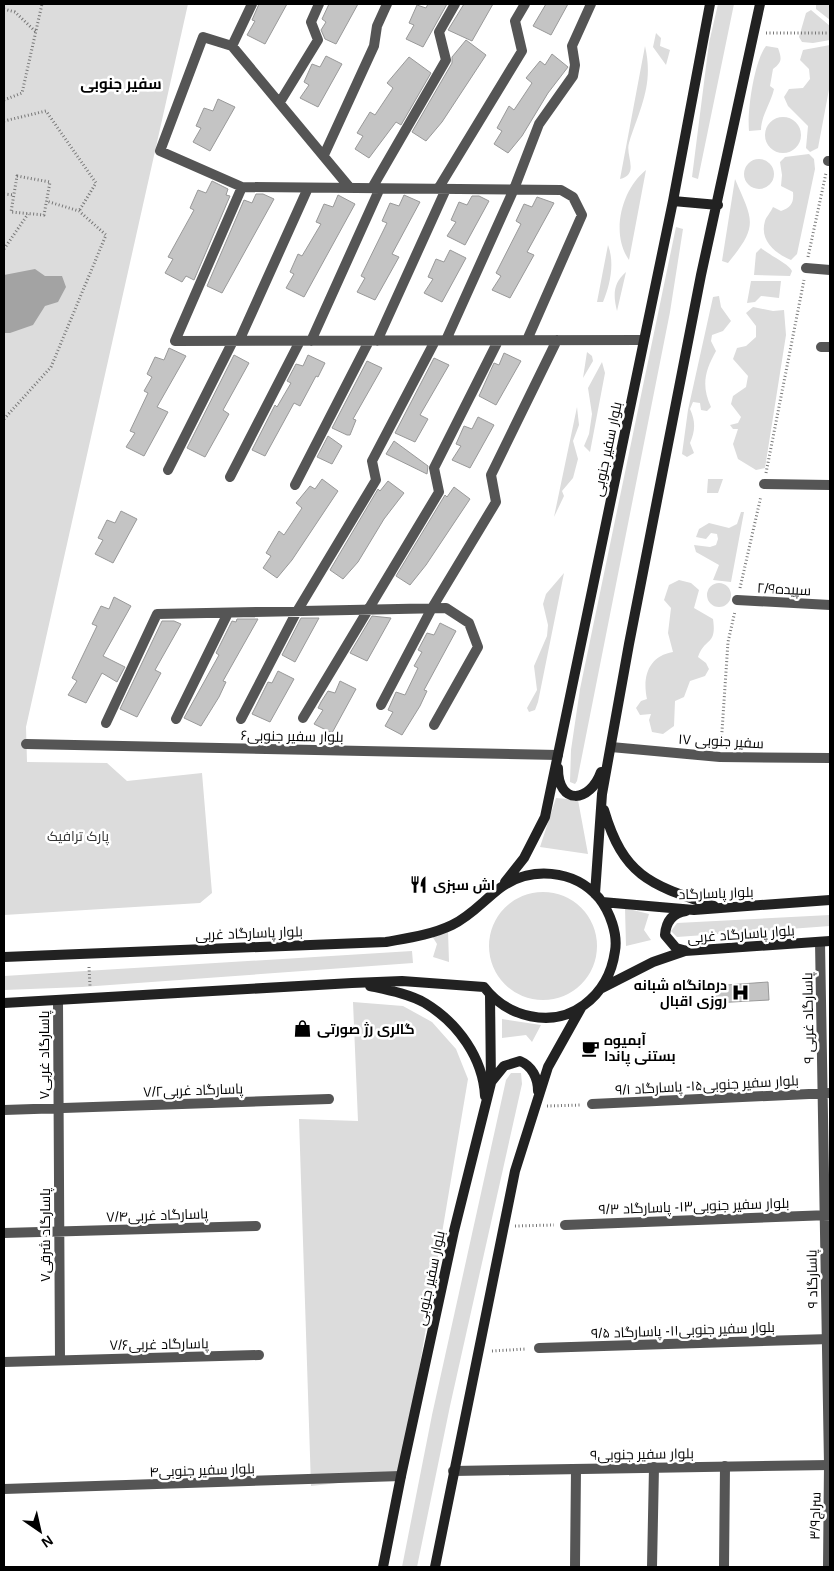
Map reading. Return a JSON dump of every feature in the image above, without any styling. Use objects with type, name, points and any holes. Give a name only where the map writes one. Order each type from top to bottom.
[{"type":"main road","name":"بلوار سفیر جنوبی","points":[[500,888],[524,858],[545,816],[673,202],[710,4]]},
{"type":"main road","points":[[598,898],[602,802],[629,644],[701,275],[718,205],[760,4]]},
{"type":"main road","points":[[673,202],[718,205]]},
{"type":"main road","points":[[558,755],[558,772],[562,788],[568,794],[576,797],[584,796],[596,785],[611,747]]},
{"type":"main road","points":[[602,802],[612,838],[624,857],[638,872],[653,884],[672,893],[720,908]]},
{"type":"main road","points":[[435,1567],[515,1171],[548,1067],[570,1023],[581,1007],[602,989],[612,968],[616,946],[612,923],[598,898],[582,884],[566,876],[549,873],[532,874],[515,879],[500,888]]},
{"type":"main road","name":"بلوار پاسارگاد غربی","points":[[4,957],[386,942],[414,937],[451,925],[486,902],[500,888]]},
{"type":"main road","name":"بلوار پاسارگاد","points":[[598,898],[694,910],[830,900]]},
{"type":"main road","points":[[689,951],[676,948],[669,943],[665,935],[666,925],[671,917],[679,912],[694,910]]},
{"type":"main road","name":"بلوار پاسارگاد غربی","points":[[602,989],[653,962],[689,951],[825,941]]},
{"type":"main road","points":[[4,1004],[352,982],[402,981],[487,991],[505,1007],[524,1015],[543,1018],[563,1015],[581,1007]]},
{"type":"main road","points":[[352,982],[387,990],[423,1002],[452,1024],[472,1052],[483,1079],[486,1105]]},
{"type":"main road","name":"بلوار سفیر جنوبی","points":[[384,1567],[401,1476],[454,1231],[491,1083],[487,991]]},
{"type":"main road","points":[[491,1083],[504,1066],[520,1061],[527,1064],[536,1076],[538,1094]]},
{"type":"street","points":[[232,46],[252,4]]},
{"type":"street","points":[[280,102],[318,40],[311,22],[319,4]]},
{"type":"street","points":[[324,155],[374,46],[377,26],[387,4]]},
{"type":"street","points":[[311,341],[376,188],[446,60],[439,32],[455,4]]},
{"type":"street","points":[[295,485],[373,341],[442,189],[522,51],[515,21],[526,4]]},
{"type":"street","points":[[446,340],[514,189],[539,124],[573,76],[575,65],[572,46],[591,4]]},
{"type":"street","points":[[350,188],[232,46],[203,37],[160,151],[242,187],[561,190],[573,197],[582,214],[527,340]]},
{"type":"street","points":[[242,187],[175,341],[643,340]]},
{"type":"street","points":[[168,470],[236,341],[308,188]]},
{"type":"street","points":[[806,268],[830,270]]},
{"type":"street","points":[[303,718],[366,610],[439,492],[434,468],[498,340]]},
{"type":"street","points":[[381,705],[432,608],[496,502],[491,475],[557,340]]},
{"type":"street","points":[[230,477],[300,341]]},
{"type":"street","points":[[241,719],[296,612],[376,480],[372,461],[435,341]]},
{"type":"street","points":[[764,484],[830,485]]},
{"type":"street","name":"سپیده۲/۹","points":[[737,600],[830,605]]},
{"type":"street","points":[[106,724],[157,614],[446,608],[469,623],[478,647],[434,725]]},
{"type":"street","points":[[176,719],[228,613]]},
{"type":"street","name":"بلوار سفیر جنوبی۶","points":[[26,744],[558,755]]},
{"type":"street","name":"سفیر جنوبی ۱۷","points":[[611,747],[720,756],[830,758]]},
{"type":"street","name":"پاسارگاد غربی ۹","points":[[825,941],[827,1093]]},
{"type":"street","name":"پاسارگاد غربی۷","points":[[58,1001],[58,1109]]},
{"type":"street","name":"بلوار سفیر جنوبی۱۵- پاسارگاد ۹/۱","points":[[592,1104],[827,1093]]},
{"type":"street","name":"پاسارگاد ۹","points":[[827,1093],[830,1465]]},
{"type":"street","name":"پاسارگاد غربی۷/۲","points":[[4,1110],[329,1099]]},
{"type":"street","name":"پاسارگاد شرقی۷","points":[[58,1109],[60,1360]]},
{"type":"street","name":"بلوار سفیر جنوبی۱۳- پاسارگاد ۹/۳","points":[[565,1225],[828,1215]]},
{"type":"street","name":"پاسارگاد غربی۷/۴","points":[[4,1233],[256,1226]]},
{"type":"street","name":"بلوار سفیر جنوبی۱۱- پاسارگاد ۹/۵","points":[[539,1348],[829,1339]]},
{"type":"street","name":"پاسارگاد غربی۷/۶","points":[[4,1362],[259,1355]]},
{"type":"street","name":"بلوار سفیر جنوبی۹","points":[[453,1471],[830,1465]]},
{"type":"street","name":"سراج۳/۹","points":[[828,1567],[830,1465]]},
{"type":"street","points":[[724,1466],[724,1567]]},
{"type":"street","points":[[652,1567],[654,1467]]},
{"type":"street","points":[[574,1567],[576,1469]]},
{"type":"street","name":"بلوار سفیر جنوبی۴","points":[[4,1489],[401,1476]]},
{"type":"path","points":[[4,100],[22,93],[42,4]]},
{"type":"path","points":[[4,9],[15,12],[36,32]]},
{"type":"path","points":[[754,33],[830,33]]},
{"type":"path","points":[[4,121],[46,111],[96,183],[80,211]]},
{"type":"path","points":[[720,756],[728,642],[764,484],[829,161]]},
{"type":"path","points":[[17,176],[50,182],[44,216],[11,212],[14,195],[17,176]]},
{"type":"path","points":[[4,194],[14,195]]},
{"type":"path","points":[[4,419],[51,367],[106,235],[80,211],[46,201]]},
{"type":"path","points":[[4,249],[28,214]]},
{"type":"path","points":[[88,954],[90,999]]},
{"type":"path","points":[[534,1107],[592,1104]]},
{"type":"path","points":[[505,1226],[565,1225]]},
{"type":"path","points":[[478,1352],[539,1348]]},
{"type":"green space","name":"پارک ترافیک","points":[[4,4],[188,4],[26,727],[27,762],[107,763],[127,781],[202,773],[212,893],[200,903],[4,915]]},
{"type":"green space","points":[[718,4],[734,4],[698,179],[692,177],[709,43]]},
{"type":"green space","points":[[816,4],[830,4],[830,20],[816,9]]},
{"type":"green space","points":[[811,10],[830,26],[830,40],[813,43],[802,42],[799,37],[806,13]]},
{"type":"green space","points":[[656,33],[661,38],[660,46],[670,50],[666,65],[653,47]]},
{"type":"green space","points":[[830,45],[830,84],[818,148],[810,152],[806,148],[808,126],[788,106],[784,97],[789,89],[803,88],[810,79],[809,69],[800,60],[803,50]]},
{"type":"green space","points":[[645,46],[648,73],[647,85],[628,148],[631,169],[626,177],[620,179]]},
{"type":"green space","points":[[766,46],[778,48],[780,60],[773,69],[770,86],[774,89],[761,130],[749,131],[752,87],[758,63]]},
{"type":"green space","points":[[783,117],[790,118],[796,122],[800,128],[800,142],[796,148],[790,152],[783,153],[776,152],[770,148],[766,142],[765,135],[766,128],[770,122],[776,118]]},
{"type":"green space","points":[[809,154],[814,159],[815,169],[797,254],[791,260],[770,246],[764,235],[764,228],[766,219],[773,207],[781,211],[789,206],[793,199],[793,192],[781,186],[780,162],[785,157]]},
{"type":"green space","points":[[759,159],[769,164],[774,174],[769,184],[759,189],[749,184],[744,174],[749,164]]},
{"type":"green space","points":[[646,170],[629,260],[623,249],[620,237],[621,212],[631,188]]},
{"type":"green space","points":[[735,179],[746,204],[750,223],[745,240],[728,263],[722,261]]},
{"type":"green space","points":[[676,227],[683,229],[670,312],[575,784],[570,782],[571,750],[580,689]]},
{"type":"green space","points":[[608,245],[611,259],[610,281],[603,302],[597,302]]},
{"type":"green space","points":[[761,248],[790,268],[792,271],[790,276],[754,275],[756,253]]},
{"type":"green space","points":[[626,272],[617,311],[615,300],[616,285]]},
{"type":"green space","points":[[751,281],[781,281],[779,298],[761,296],[755,302],[747,303]]},
{"type":"green space","points":[[719,296],[721,307],[731,321],[723,331],[712,335],[711,341],[716,351],[709,365],[705,385],[711,407],[707,411],[701,410],[700,403],[693,402],[690,409],[694,426],[690,443],[694,453],[687,457],[682,454],[688,410],[713,297]]},
{"type":"green space","points":[[753,307],[773,311],[784,310],[786,335],[765,468],[756,470],[738,459],[733,444],[738,429],[733,429],[730,425],[738,423],[741,417],[731,404],[733,396],[746,387],[748,376],[733,359],[737,348],[746,346],[756,337],[756,326],[746,313]]},
{"type":"green space","points":[[587,352],[592,356],[593,361],[583,378]]},
{"type":"green space","points":[[602,362],[605,373],[590,452],[584,446],[589,434],[592,414],[588,388]]},
{"type":"green space","points":[[577,407],[579,425],[573,441],[578,459],[573,478],[562,491],[564,496],[554,517]]},
{"type":"green space","points":[[708,479],[723,479],[718,493],[707,493]]},
{"type":"green space","points":[[741,512],[744,512],[731,582],[713,580],[719,565],[696,552],[694,545],[710,547],[716,545],[717,534],[711,533],[706,539],[696,537],[699,529],[709,523],[729,528],[737,524]]},
{"type":"green space","points":[[564,573],[538,702],[535,710],[529,712],[527,708],[537,690],[534,666],[547,636],[548,625],[543,604],[546,594]]},
{"type":"green space","points":[[679,580],[691,583],[699,590],[694,608],[713,619],[714,628],[712,638],[704,646],[698,657],[706,663],[709,669],[705,676],[690,681],[684,697],[675,701],[674,726],[663,734],[652,732],[649,720],[651,714],[640,715],[636,708],[641,701],[647,699],[646,683],[649,668],[658,658],[673,652],[668,633],[671,608],[664,600],[669,585]]},
{"type":"green space","points":[[719,583],[727,587],[731,595],[727,603],[719,607],[711,603],[707,595],[711,587]]},
{"type":"green space","points":[[556,798],[578,800],[588,854],[540,847]]},
{"type":"green space","points":[[543,892],[564,896],[581,908],[593,925],[597,946],[593,967],[581,984],[564,996],[543,1000],[522,996],[505,984],[493,967],[489,946],[493,925],[505,908],[522,896]]},
{"type":"green space","points":[[625,908],[649,914],[644,930],[651,940],[626,946]]},
{"type":"green space","points":[[830,915],[830,926],[677,937],[671,931],[677,923]]},
{"type":"green space","points":[[448,931],[449,962],[433,957],[437,944],[432,936]]},
{"type":"green space","points":[[412,951],[413,963],[82,987],[4,990],[4,976]]},
{"type":"green space","points":[[353,1002],[403,1006],[432,1022],[456,1049],[468,1079],[401,1476],[311,1486],[299,1119],[358,1121]]},
{"type":"green space","points":[[502,1019],[541,1025],[532,1042],[526,1035],[502,1038]]},
{"type":"green space","points":[[511,1073],[521,1073],[522,1084],[450,1406],[417,1567],[402,1567],[432,1415],[506,1080]]},
{"type":"shaded area","points":[[35,269],[45,276],[62,276],[66,287],[58,302],[45,306],[33,325],[10,333],[4,333],[4,275]]},
{"type":"building","points":[[259,4],[287,4],[265,44],[247,35],[255,21],[252,20]]},
{"type":"building","points":[[329,4],[358,4],[336,44],[325,39],[321,30],[326,22],[322,19]]},
{"type":"building","points":[[428,4],[447,4],[423,47],[406,39],[414,25],[409,23],[417,5],[426,8]]},
{"type":"building","points":[[464,4],[493,4],[472,41],[448,30]]},
{"type":"building","points":[[546,4],[568,4],[551,35],[533,26]]},
{"type":"building","points":[[466,40],[486,55],[442,122],[426,141],[412,132],[452,63],[452,57]]},
{"type":"building","points":[[552,54],[568,67],[548,93],[522,136],[508,153],[494,144],[502,131],[497,128],[509,106],[514,110],[532,83],[526,78],[540,61],[545,65]]},
{"type":"building","points":[[326,56],[342,64],[318,107],[300,98],[309,85],[304,82],[312,64],[320,67]]},
{"type":"building","points":[[409,57],[431,73],[401,125],[396,122],[369,158],[355,149],[363,136],[357,133],[370,112],[375,115],[393,88],[387,83]]},
{"type":"building","points":[[218,99],[235,107],[210,151],[193,142],[201,128],[196,126],[204,108],[213,111]]},
{"type":"building","points":[[212,181],[228,189],[226,195],[230,196],[194,280],[186,276],[182,282],[165,273],[173,259],[168,257],[194,210],[190,208],[198,190],[206,193]]},
{"type":"building","points":[[256,194],[263,194],[274,199],[222,293],[207,286],[244,200],[252,203]]},
{"type":"building","points":[[338,195],[355,204],[304,297],[286,288],[294,274],[290,272],[298,254],[302,256],[321,224],[316,222],[324,204],[333,207]]},
{"type":"building","points":[[404,195],[420,202],[392,254],[399,257],[375,300],[357,292],[365,278],[361,276],[387,223],[382,221],[390,203],[399,206]]},
{"type":"building","points":[[472,196],[479,196],[489,201],[465,245],[447,236],[456,222],[451,220],[459,202],[467,205]]},
{"type":"building","points":[[537,197],[554,203],[527,252],[534,255],[510,298],[492,290],[501,276],[496,273],[521,224],[516,221],[524,204],[532,207]]},
{"type":"building","points":[[450,250],[466,258],[442,302],[424,293],[433,279],[428,277],[436,259],[444,262]]},
{"type":"building","points":[[169,348],[186,356],[157,407],[168,412],[144,456],[126,447],[135,433],[130,431],[148,393],[144,391],[152,377],[147,374],[155,357],[164,360]]},
{"type":"building","points":[[504,353],[521,361],[496,405],[479,396],[494,363],[499,365]]},
{"type":"building","points":[[234,355],[249,363],[223,410],[229,414],[205,457],[187,448]]},
{"type":"building","points":[[308,355],[325,363],[318,377],[316,376],[300,406],[294,403],[265,456],[252,450],[275,405],[277,407],[291,383],[287,381],[296,364],[303,366]]},
{"type":"building","points":[[434,358],[449,365],[420,415],[428,419],[415,442],[395,433]]},
{"type":"building","points":[[367,361],[382,368],[353,419],[356,420],[350,435],[347,435],[332,428]]},
{"type":"building","points":[[478,417],[494,425],[470,468],[452,460],[461,446],[456,444],[464,426],[472,429]]},
{"type":"building","points":[[328,436],[342,446],[332,464],[317,457]]},
{"type":"building","points":[[394,441],[428,466],[427,474],[386,454]]},
{"type":"building","points":[[322,479],[338,491],[292,560],[277,578],[263,568],[271,556],[266,553],[279,531],[284,535],[302,508],[296,503],[310,486],[315,489]]},
{"type":"building","points":[[388,481],[404,493],[384,519],[358,562],[343,579],[330,570],[378,489],[380,491]]},
{"type":"building","points":[[454,487],[470,499],[426,565],[410,585],[396,576],[445,495],[447,497]]},
{"type":"building","points":[[121,511],[137,519],[113,563],[95,554],[103,540],[98,538],[107,520],[115,523]]},
{"type":"building","points":[[114,597],[131,606],[103,656],[125,667],[117,682],[102,673],[86,703],[68,695],[77,681],[72,678],[97,626],[92,624],[101,606],[109,609]]},
{"type":"building","points":[[372,616],[391,618],[367,661],[350,653]]},
{"type":"building","points":[[301,618],[319,618],[295,662],[282,655]]},
{"type":"building","points":[[237,619],[258,619],[223,681],[226,682],[219,697],[201,726],[184,718],[219,655],[216,653],[232,621],[236,622]]},
{"type":"building","points":[[162,621],[174,621],[181,624],[155,670],[161,673],[137,717],[120,709]]},
{"type":"building","points":[[440,623],[456,631],[424,690],[427,691],[420,706],[402,735],[385,726],[393,712],[388,710],[396,692],[405,695],[418,668],[414,666],[422,652],[418,650],[427,633],[434,635]]},
{"type":"building","points":[[278,671],[294,679],[270,722],[252,714],[268,682],[272,683]]},
{"type":"building","points":[[340,681],[356,689],[332,733],[314,724],[323,710],[318,708],[321,702],[328,691],[335,693]]},
{"type":"building","name":"درمانگاه شبانه روزی اقبال","points":[[768,982],[769,1000],[714,1003],[713,986]]},
{"type":"place","name":"اش سبزی","points":[[419,885]]},
{"type":"place","name":"درمانگاه شبانه روزی اقبال","points":[[741,993]]},
{"type":"place","name":"گالری رژ صورتی","points":[[303,1029]]},
{"type":"place","name":"آبمیوه بستنی پاندا","points":[[590,1048]]},
{"type":"district","name":"سفیر جنوبی","points":[[121,84]]}]
